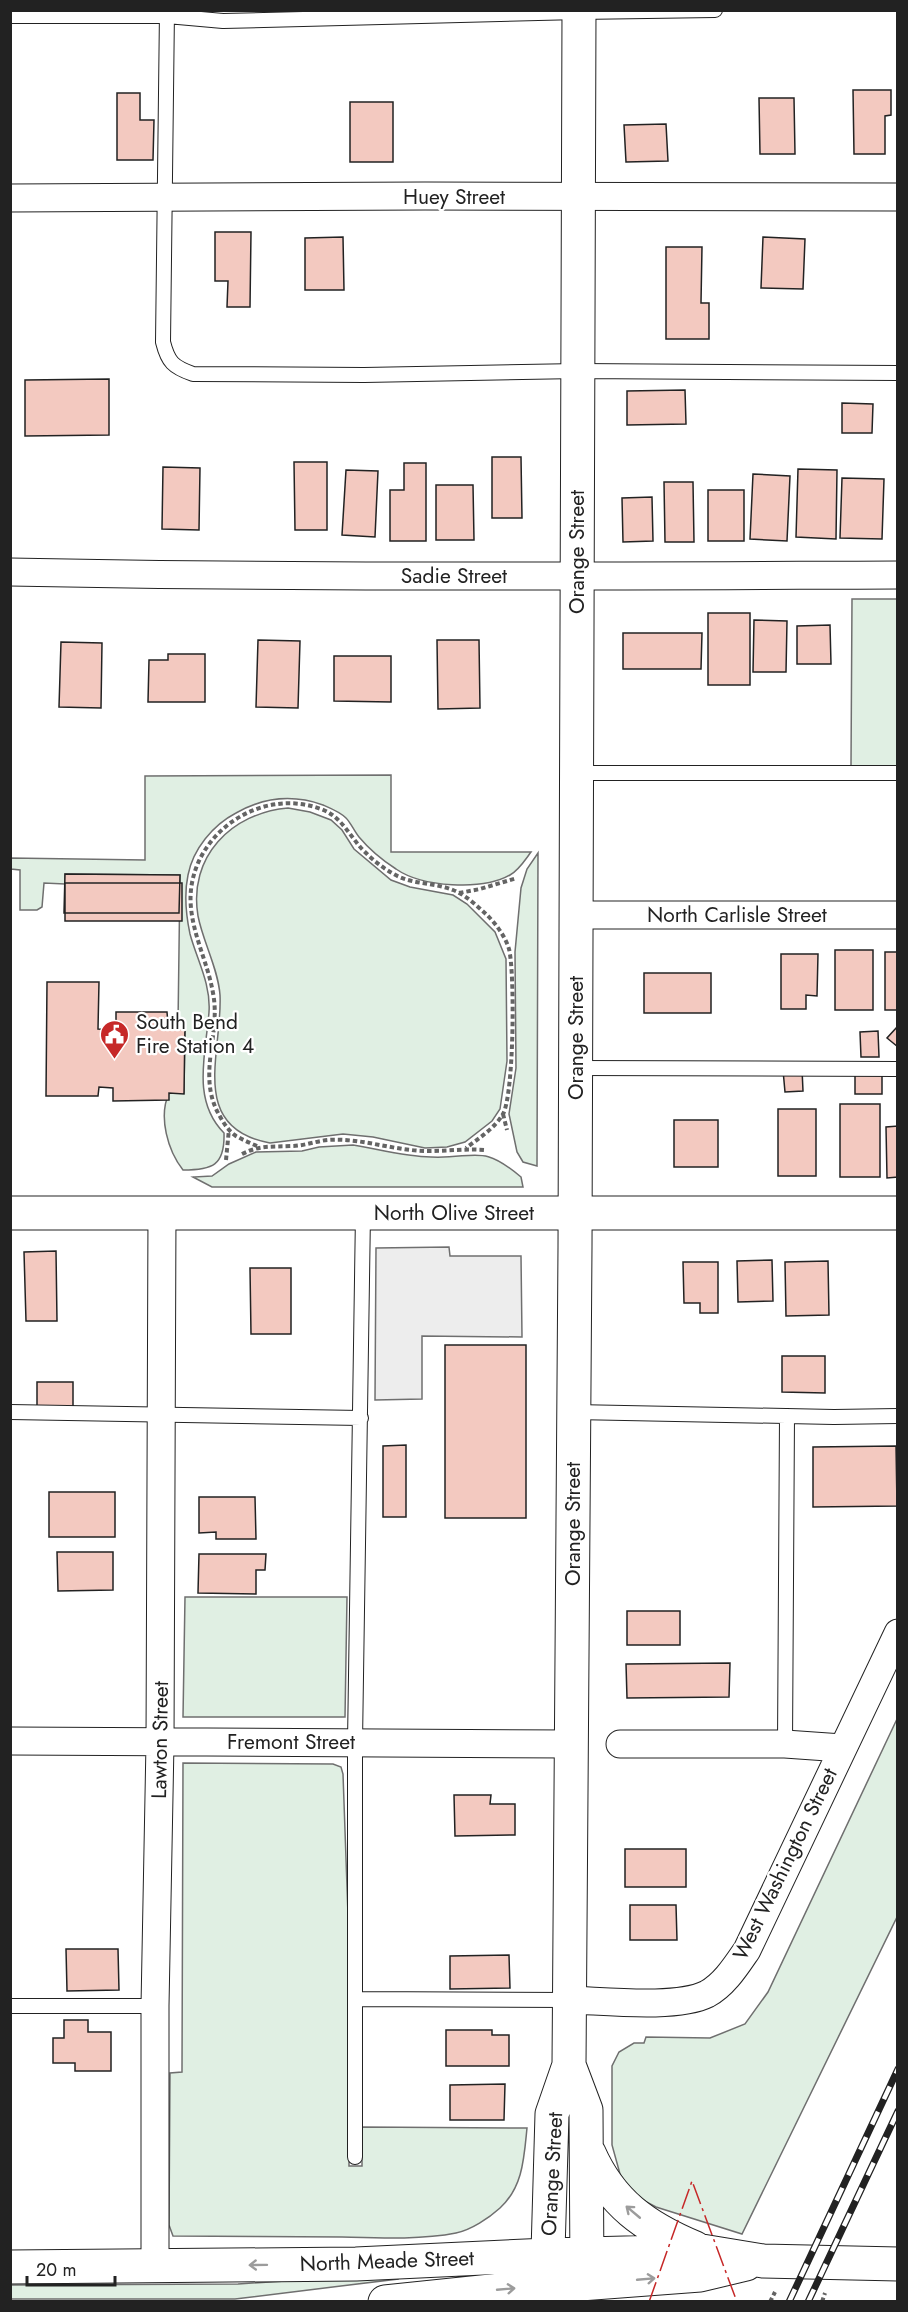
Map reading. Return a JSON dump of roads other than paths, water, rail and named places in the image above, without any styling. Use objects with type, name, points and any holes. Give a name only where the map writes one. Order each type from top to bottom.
[{"type":"street","name":"Orange Street","points":[[547,2281],[552,2114],[569,2065],[570,2000],[579,11]]},
{"type":"street","name":"Huey Street","points":[[10,198],[897,197]]},
{"type":"street","name":"Sadie Street","points":[[10,572],[577,577],[897,575]]},
{"type":"street","name":"North Carlisle Street","points":[[576,915],[897,915]]},
{"type":"street","name":"North Olive Street","points":[[10,1213],[897,1213]]},
{"type":"street","name":"Lawton Street","points":[[155,2267],[162,1213]]},
{"type":"street","name":"West Washington Street","points":[[570,2000],[679,2003],[707,1994],[729,1974],[747,1950],[897,1633]]},
{"type":"street","name":"Fremont Street","points":[[10,1742],[571,1744]]},
{"type":"street","points":[[620,1744],[785,1744],[842,1748]]},
{"type":"street","name":"Orange Street","points":[[569,2065],[586,2110],[587,2280]]},
{"type":"street","name":"Orange Street","points":[[587,2147],[598,2174],[613,2195],[636,2217],[669,2237],[702,2251]]},
{"type":"street","name":"North Meade Street","points":[[587,2280],[702,2251],[763,2261],[897,2264]]},
{"type":"street","name":"North Meade Street","points":[[385,2301],[547,2281],[700,2275],[763,2261]]},
{"type":"street","name":"North Meade Street","points":[[10,2267],[356,2264],[547,2281]]},
{"type":"lane","points":[[10,16],[167,13],[223,21],[579,11],[715,10]]},
{"type":"lane","points":[[167,13],[163,342],[167,357],[178,369],[193,374],[353,375],[578,370],[897,373]]},
{"type":"lane","points":[[576,773],[897,773]]},
{"type":"lane","points":[[576,1068],[897,1069]]},
{"type":"lane","points":[[355,2157],[355,1742],[363,1213]]},
{"type":"lane","points":[[10,1412],[361,1418]]},
{"type":"lane","points":[[574,1412],[897,1416]]},
{"type":"lane","points":[[785,1744],[787,1416]]},
{"type":"lane","points":[[356,1999],[570,2000]]},
{"type":"lane","points":[[10,2006],[155,2006]]},
{"type":"railway","points":[[789,2302],[898,2069]]},
{"type":"railway","points":[[808,2302],[898,2111]]},
{"type":"place","name":"South Bend Fire Station 4","points":[[115,1060]]}]
